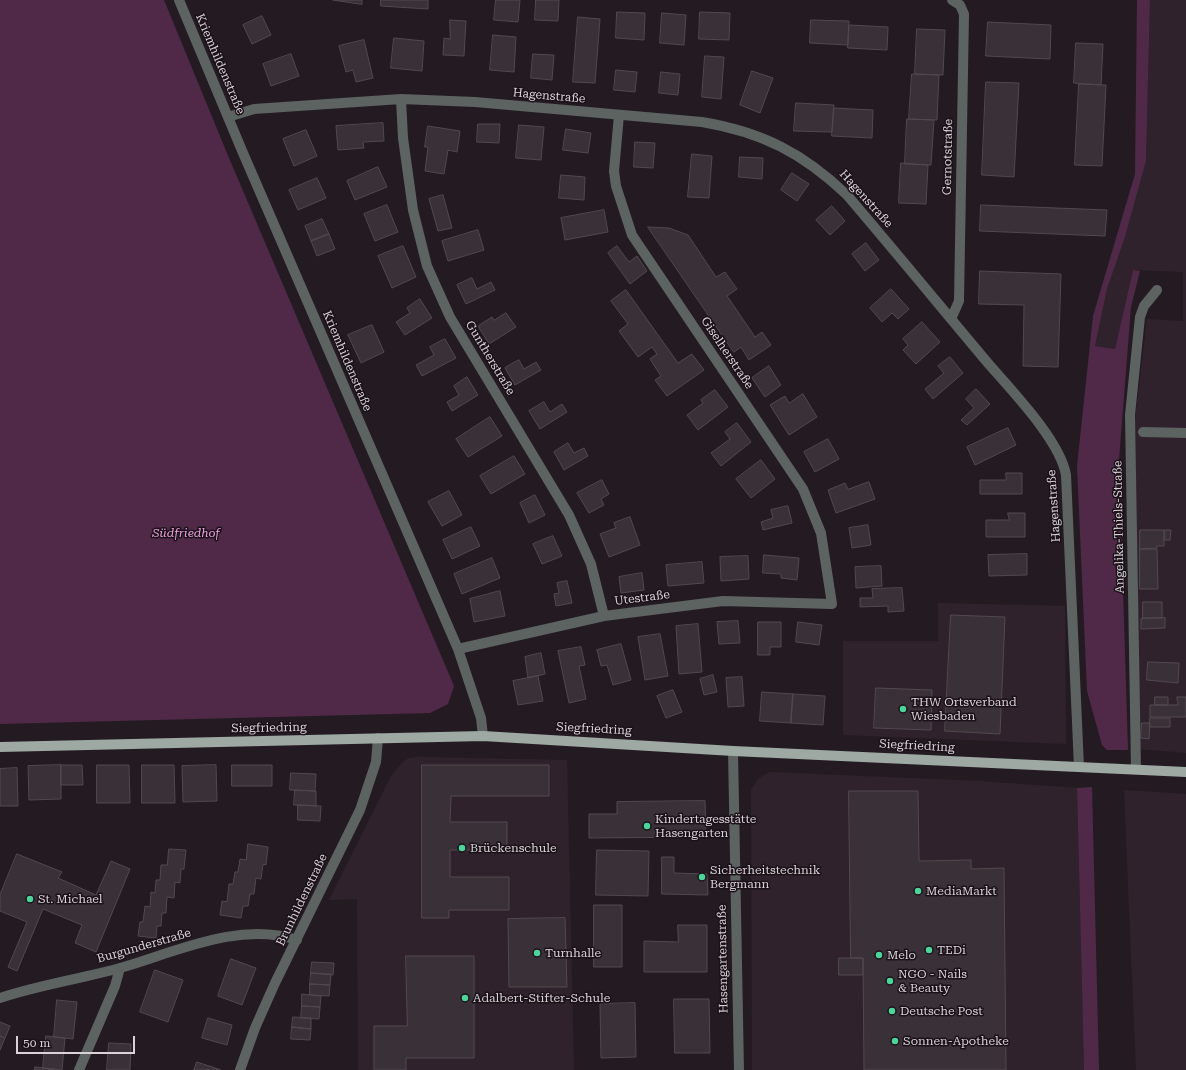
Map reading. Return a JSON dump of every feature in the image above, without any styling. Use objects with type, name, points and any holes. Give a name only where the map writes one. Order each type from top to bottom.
[{"type":"main road","name":"Siegfriedring","points":[[0,746],[483,736],[733,751],[1186,772]]},
{"type":"street","name":"Kriemhildenstraße","points":[[179,0],[458,649],[481,718],[483,736]]},
{"type":"street","name":"Gernotstraße","points":[[951,319],[959,301],[964,14],[960,5],[952,0]]},
{"type":"street","name":"Hagenstraße","points":[[228,117],[254,109],[401,99],[475,102],[702,122],[756,134],[781,145],[805,159],[827,176],[847,195],[1047,434],[1064,464],[1079,767]]},
{"type":"street","name":"Guntherstraße","points":[[401,99],[402,138],[413,210],[427,266],[450,317],[569,514],[591,564],[604,616]]},
{"type":"street","name":"Giselherstraße","points":[[619,115],[614,171],[616,186],[632,235],[804,490],[821,533],[832,604]]},
{"type":"street","name":"Angelika-Thiels-Straße","points":[[1136,769],[1130,414],[1140,318],[1144,306],[1157,290]]},
{"type":"street","points":[[1143,432],[1186,434]]},
{"type":"street","name":"Utestraße","points":[[458,649],[604,616],[723,601],[832,604]]},
{"type":"street","name":"Brunhildenstraße","points":[[240,1070],[255,1028],[275,983],[360,810],[376,762],[378,738]]},
{"type":"street","name":"Hasengartenstraße","points":[[733,751],[738,1070]]},
{"type":"street","name":"Burgunderstraße","points":[[0,998],[120,968],[203,943],[242,935],[272,933],[297,940]]},
{"type":"street","points":[[79,1070],[120,968]]},
{"type":"shaded area","points":[[1150,0],[1186,0],[1186,753],[1140,749],[1135,420],[1147,319],[1183,321],[1183,272],[1133,270],[1115,349],[1095,346],[1107,289],[1125,237],[1146,161]]},
{"type":"shaded area","points":[[938,603],[1065,606],[1066,744],[843,735],[843,641],[938,641]]},
{"type":"shaded area","points":[[409,758],[567,760],[574,1070],[358,1070],[357,899],[329,900],[391,776],[404,761]]},
{"type":"shaded area","points":[[769,772],[980,781],[1077,788],[1084,1070],[752,1070],[751,790],[758,779]]},
{"type":"shaded area","points":[[1124,790],[1186,794],[1186,1070],[1136,1070]]},
{"type":"green space","name":"Südfriedhof","points":[[0,0],[164,0],[229,158],[454,686],[448,704],[430,713],[0,724]]},
{"type":"green space","points":[[1137,0],[1150,0],[1146,161],[1125,237],[1107,289],[1095,346],[1115,349],[1133,270],[1140,271],[1131,307],[1119,460],[1128,750],[1107,750],[1102,745],[1087,691],[1077,466],[1093,316],[1135,174]]},
{"type":"green space","points":[[1092,787],[1099,1070],[1084,1070],[1077,788]]},
{"type":"building","points":[[333,0],[362,0],[362,4]]},
{"type":"building","points":[[381,0],[428,0],[428,9],[381,6]]},
{"type":"building","points":[[496,0],[520,0],[518,22],[494,20]]},
{"type":"building","points":[[536,0],[559,0],[558,21],[535,20]]},
{"type":"building","points":[[617,12],[645,13],[644,40],[616,38]]},
{"type":"building","points":[[700,12],[730,13],[729,40],[699,39]]},
{"type":"building","points":[[662,13],[686,15],[684,45],[660,43]]},
{"type":"building","points":[[262,16],[271,35],[252,44],[243,25]]},
{"type":"building","points":[[578,17],[600,19],[595,83],[573,82]]},
{"type":"building","points":[[450,20],[466,21],[464,56],[443,55],[444,38],[450,39]]},
{"type":"building","points":[[811,20],[849,21],[848,45],[810,43]]},
{"type":"building","points":[[988,22],[1051,25],[1050,59],[986,56]]},
{"type":"building","points":[[849,25],[888,27],[887,50],[848,48]]},
{"type":"building","points":[[917,29],[945,30],[943,75],[915,74]]},
{"type":"building","points":[[493,35],[516,37],[514,72],[490,70]]},
{"type":"building","points":[[394,38],[424,41],[422,71],[391,68]]},
{"type":"building","points":[[364,40],[373,78],[356,82],[353,70],[346,72],[339,46]]},
{"type":"building","points":[[1076,43],[1103,44],[1101,85],[1074,83]]},
{"type":"building","points":[[291,54],[299,76],[271,86],[263,64]]},
{"type":"building","points":[[533,54],[554,55],[552,80],[531,78]]},
{"type":"building","points":[[705,56],[724,57],[721,99],[702,97]]},
{"type":"building","points":[[616,70],[637,72],[635,92],[614,90]]},
{"type":"building","points":[[752,71],[773,78],[760,113],[740,105]]},
{"type":"building","points":[[661,72],[680,74],[678,95],[659,93]]},
{"type":"building","points":[[912,74],[939,75],[937,120],[909,119]]},
{"type":"building","points":[[986,82],[1019,83],[1014,177],[982,175]]},
{"type":"building","points":[[1079,84],[1106,85],[1102,166],[1075,165]]},
{"type":"building","points":[[796,103],[834,105],[832,132],[794,131]]},
{"type":"building","points":[[834,108],[873,110],[872,138],[832,136]]},
{"type":"building","points":[[907,119],[934,120],[931,165],[905,164]]},
{"type":"building","points":[[383,123],[384,141],[363,142],[364,148],[338,150],[336,126]]},
{"type":"building","points":[[478,124],[500,124],[499,143],[477,142]]},
{"type":"building","points":[[519,125],[544,127],[541,160],[516,158]]},
{"type":"building","points":[[428,126],[460,131],[457,152],[448,150],[444,174],[425,171],[428,147],[425,147]]},
{"type":"building","points":[[566,129],[591,133],[588,153],[563,150]]},
{"type":"building","points":[[306,130],[317,156],[294,166],[283,139]]},
{"type":"building","points":[[635,142],[655,143],[653,168],[634,167]]},
{"type":"building","points":[[692,154],[712,156],[709,198],[688,197]]},
{"type":"building","points":[[740,157],[763,158],[762,179],[739,177]]},
{"type":"building","points":[[901,163],[928,165],[926,204],[899,203]]},
{"type":"building","points":[[378,167],[387,187],[355,200],[347,181]]},
{"type":"building","points":[[792,173],[809,184],[797,201],[781,190]]},
{"type":"building","points":[[561,175],[585,177],[584,200],[559,198]]},
{"type":"building","points":[[317,178],[326,198],[298,210],[289,190]]},
{"type":"building","points":[[443,195],[452,228],[438,231],[429,199]]},
{"type":"building","points":[[387,205],[398,232],[375,241],[364,214]]},
{"type":"building","points":[[981,205],[1107,210],[1105,236],[980,231]]},
{"type":"building","points":[[832,206],[845,221],[830,235],[816,220]]},
{"type":"building","points":[[604,210],[608,232],[565,240],[561,218]]},
{"type":"building","points":[[322,219],[329,234],[311,241],[305,226]]},
{"type":"building","points":[[648,227],[669,228],[688,235],[716,277],[725,272],[737,289],[727,296],[755,337],[762,332],[771,345],[749,360],[741,347],[734,352]]},
{"type":"building","points":[[478,230],[484,250],[448,261],[442,241]]},
{"type":"building","points":[[329,234],[335,249],[317,256],[311,241]]},
{"type":"building","points":[[866,243],[879,260],[865,271],[852,254]]},
{"type":"building","points":[[403,246],[416,277],[392,288],[378,256]]},
{"type":"building","points":[[617,246],[629,262],[637,256],[647,271],[630,284],[608,253]]},
{"type":"building","points":[[980,271],[1061,274],[1058,367],[1023,366],[1024,305],[979,304]]},
{"type":"building","points":[[472,278],[477,289],[491,282],[495,290],[466,304],[457,285]]},
{"type":"building","points":[[891,289],[909,309],[898,319],[892,313],[882,322],[870,308]]},
{"type":"building","points":[[626,290],[678,363],[692,354],[704,370],[667,396],[655,380],[661,376],[650,359],[657,354],[652,347],[638,357],[619,331],[628,324],[611,301]]},
{"type":"building","points":[[420,299],[432,318],[405,335],[396,322],[410,313],[407,308]]},
{"type":"building","points":[[506,313],[516,327],[489,344],[478,326],[492,317],[494,320]]},
{"type":"building","points":[[922,322],[940,342],[916,364],[903,350],[908,345],[903,339]]},
{"type":"building","points":[[372,325],[384,352],[361,363],[348,335]]},
{"type":"building","points":[[445,339],[456,358],[422,376],[416,365],[434,355],[430,347]]},
{"type":"building","points":[[950,357],[963,373],[933,399],[925,389],[944,373],[938,366]]},
{"type":"building","points":[[519,360],[524,369],[536,362],[541,370],[515,385],[505,368]]},
{"type":"building","points":[[769,366],[781,385],[765,397],[752,378]]},
{"type":"building","points":[[467,377],[478,395],[452,411],[447,402],[459,395],[454,386]]},
{"type":"building","points":[[976,389],[990,404],[967,425],[961,420],[974,408],[966,399]]},
{"type":"building","points":[[715,390],[728,407],[698,430],[687,415],[703,403],[701,400]]},
{"type":"building","points":[[803,394],[817,417],[789,435],[770,405],[785,396],[789,403]]},
{"type":"building","points":[[544,402],[550,412],[562,404],[567,412],[540,429],[529,411]]},
{"type":"building","points":[[490,417],[502,436],[468,457],[456,439]]},
{"type":"building","points":[[737,423],[751,442],[721,466],[711,453],[730,439],[725,432]]},
{"type":"building","points":[[1008,428],[1016,445],[975,465],[967,447]]},
{"type":"building","points":[[828,439],[839,459],[815,472],[804,452]]},
{"type":"building","points":[[568,443],[574,453],[584,448],[588,456],[564,470],[554,452]]},
{"type":"building","points":[[514,456],[525,474],[491,494],[480,476]]},
{"type":"building","points":[[761,460],[775,479],[751,498],[736,479]]},
{"type":"building","points":[[1006,473],[1022,473],[1022,494],[980,494],[980,480],[1006,480]]},
{"type":"building","points":[[602,480],[609,494],[601,499],[604,505],[589,513],[577,493]]},
{"type":"building","points":[[869,482],[875,499],[836,513],[828,490],[845,483],[848,489]]},
{"type":"building","points":[[449,491],[462,515],[442,526],[428,502]]},
{"type":"building","points":[[535,495],[545,515],[529,523],[520,503]]},
{"type":"building","points":[[788,506],[792,523],[763,530],[761,522],[773,518],[771,510]]},
{"type":"building","points":[[1008,513],[1025,513],[1025,537],[986,537],[986,520],[1009,520]]},
{"type":"building","points":[[630,517],[640,545],[609,557],[600,534],[616,528],[614,523]]},
{"type":"building","points":[[868,525],[871,545],[852,548],[849,528]]},
{"type":"building","points":[[471,527],[480,546],[452,559],[443,540]]},
{"type":"building","points":[[1140,530],[1164,530],[1164,546],[1140,549]]},
{"type":"building","points":[[1165,530],[1171,530],[1170,540],[1165,540]]},
{"type":"building","points":[[553,536],[562,556],[542,564],[533,544]]},
{"type":"building","points":[[1140,549],[1157,549],[1158,589],[1140,589]]},
{"type":"building","points":[[1027,554],[1027,575],[989,576],[988,555]]},
{"type":"building","points":[[764,555],[799,558],[797,580],[781,578],[781,574],[763,573]]},
{"type":"building","points":[[748,556],[749,579],[721,581],[720,557]]},
{"type":"building","points":[[492,558],[500,578],[462,594],[454,574]]},
{"type":"building","points":[[702,562],[704,583],[668,586],[666,565]]},
{"type":"building","points":[[881,566],[882,586],[856,588],[855,567]]},
{"type":"building","points":[[642,573],[644,590],[621,593],[619,577]]},
{"type":"building","points":[[567,581],[572,603],[556,606],[554,594],[559,593],[557,583]]},
{"type":"building","points":[[902,588],[904,611],[888,612],[888,606],[860,607],[860,598],[873,598],[872,589]]},
{"type":"building","points":[[500,591],[505,616],[474,622],[470,599]]},
{"type":"building","points":[[1143,602],[1162,602],[1162,618],[1143,618]]},
{"type":"building","points":[[951,615],[1005,617],[1000,734],[945,731]]},
{"type":"building","points":[[1165,618],[1165,628],[1141,629],[1141,619]]},
{"type":"building","points":[[738,621],[740,643],[719,644],[717,622]]},
{"type":"building","points":[[758,622],[781,622],[781,647],[770,647],[770,655],[758,655]]},
{"type":"building","points":[[798,622],[822,625],[819,645],[796,642]]},
{"type":"building","points":[[698,624],[702,672],[679,674],[676,626]]},
{"type":"building","points":[[660,634],[668,676],[645,680],[638,637]]},
{"type":"building","points":[[621,644],[631,680],[613,685],[607,665],[601,666],[597,650]]},
{"type":"building","points":[[581,647],[585,665],[579,666],[586,699],[569,703],[558,651]]},
{"type":"building","points":[[541,653],[545,674],[528,678],[525,657]]},
{"type":"building","points":[[1148,662],[1179,663],[1178,683],[1147,680]]},
{"type":"building","points":[[713,675],[717,692],[704,695],[700,679]]},
{"type":"building","points":[[538,676],[543,701],[518,705],[513,681]]},
{"type":"building","points":[[742,677],[744,706],[728,707],[726,678]]},
{"type":"building","name":"THW Ortsverband Wiesbaden","points":[[876,688],[932,690],[931,730],[874,728]]},
{"type":"building","points":[[673,690],[682,712],[666,718],[657,696]]},
{"type":"building","points":[[762,692],[793,694],[791,723],[760,721]]},
{"type":"building","points":[[793,694],[825,696],[823,725],[791,723]]},
{"type":"building","points":[[1155,697],[1168,697],[1168,705],[1155,705]]},
{"type":"building","points":[[1177,697],[1186,697],[1186,717],[1150,717],[1150,705],[1178,705]]},
{"type":"building","points":[[1150,718],[1170,718],[1170,727],[1150,727]]},
{"type":"building","points":[[1142,723],[1150,723],[1149,739],[1141,738]]},
{"type":"building","points":[[61,765],[82,765],[83,785],[61,785]]},
{"type":"building","points":[[61,765],[61,799],[29,800],[28,766]]},
{"type":"building","points":[[97,765],[129,765],[130,803],[97,803]]},
{"type":"building","points":[[142,765],[174,765],[175,803],[142,803]]},
{"type":"building","points":[[216,765],[217,801],[183,802],[182,766]]},
{"type":"building","points":[[232,765],[272,765],[272,786],[232,786]]},
{"type":"building","points":[[422,765],[549,765],[549,796],[451,796],[450,822],[507,822],[507,850],[450,850],[450,877],[509,877],[509,910],[449,910],[449,918],[422,918]]},
{"type":"building","points":[[17,768],[18,806],[0,806],[0,769]]},
{"type":"building","points":[[291,773],[316,774],[315,791],[290,790]]},
{"type":"building","points":[[295,790],[316,791],[316,806],[294,805]]},
{"type":"building","points":[[849,791],[918,791],[919,861],[971,860],[971,869],[1004,868],[1006,1070],[864,1070],[863,958],[851,958]]},
{"type":"building","name":"Kindertagesstätte Hasengarten","points":[[705,801],[706,837],[589,838],[589,814],[617,814],[617,802]]},
{"type":"building","points":[[298,805],[321,806],[320,821],[298,820]]},
{"type":"building","points":[[248,844],[268,847],[266,865],[263,864],[261,879],[256,878],[254,894],[250,894],[248,906],[243,906],[241,918],[220,915],[222,901],[227,902],[229,884],[233,884],[235,872],[238,872],[240,859],[246,860]]},
{"type":"building","points":[[169,849],[186,850],[184,869],[181,869],[180,883],[175,882],[174,898],[167,897],[166,913],[162,913],[161,926],[157,926],[156,938],[138,936],[140,922],[143,922],[145,906],[150,907],[151,892],[155,893],[156,880],[160,880],[161,865],[167,865]]},
{"type":"building","points":[[597,850],[649,851],[648,896],[596,895]]},
{"type":"building","points":[[17,854],[62,872],[58,878],[96,895],[111,861],[130,869],[96,952],[75,943],[82,925],[43,909],[17,971],[8,967],[27,922],[0,911],[0,895]]},
{"type":"building","points":[[662,857],[674,857],[674,873],[707,874],[708,895],[662,894]]},
{"type":"building","points":[[594,905],[622,905],[622,967],[594,967]]},
{"type":"building","name":"Turnhalle","points":[[565,918],[567,987],[509,987],[508,919]]},
{"type":"building","points":[[678,925],[707,925],[707,972],[644,972],[644,941],[678,942]]},
{"type":"building","points":[[406,956],[474,956],[474,1058],[406,1058],[406,1070],[374,1070],[374,1026],[407,1026]]},
{"type":"building","points":[[839,958],[863,958],[863,975],[839,975]]},
{"type":"building","points":[[231,959],[256,968],[242,1005],[218,996]]},
{"type":"building","points":[[312,962],[334,963],[333,975],[311,973]]},
{"type":"building","points":[[155,970],[183,980],[168,1022],[140,1012]]},
{"type":"building","points":[[311,973],[331,974],[330,985],[310,984]]},
{"type":"building","points":[[310,984],[330,985],[329,996],[310,995]]},
{"type":"building","points":[[302,994],[321,996],[320,1007],[302,1006]]},
{"type":"building","points":[[674,999],[709,999],[710,1053],[675,1053]]},
{"type":"building","points":[[57,1000],[77,1002],[73,1039],[54,1037]]},
{"type":"building","points":[[635,1003],[636,1057],[601,1058],[600,1004]]},
{"type":"building","points":[[302,1006],[320,1007],[319,1019],[301,1018]]},
{"type":"building","points":[[293,1017],[311,1018],[311,1029],[292,1027]]},
{"type":"building","points":[[208,1018],[232,1025],[227,1045],[202,1038]]},
{"type":"building","points":[[0,1022],[10,1026],[5,1038],[0,1036]]},
{"type":"building","points":[[292,1027],[311,1029],[310,1040],[291,1039]]},
{"type":"building","points":[[0,1036],[5,1038],[0,1050]]},
{"type":"building","points":[[46,1036],[65,1038],[62,1070],[43,1068]]},
{"type":"building","points":[[109,1043],[131,1044],[130,1070],[107,1070]]},
{"type":"building","points":[[197,1062],[221,1070],[194,1070]]},
{"type":"building","points":[[35,1067],[54,1069],[54,1070],[35,1070]]},
{"type":"place","name":"THW Ortsverband Wiesbaden","points":[[903,709]]},
{"type":"place","name":"Kindertagesstätte Hasengarten","points":[[647,826]]},
{"type":"place","name":"Brückenschule","points":[[462,848]]},
{"type":"place","name":"Sicherheitstechnik Bergmann","points":[[702,877]]},
{"type":"place","name":"MediaMarkt","points":[[918,891]]},
{"type":"place","name":"St. Michael","points":[[30,899]]},
{"type":"place","name":"TEDi","points":[[929,950]]},
{"type":"place","name":"Turnhalle","points":[[537,953]]},
{"type":"place","name":"Melo","points":[[879,955]]},
{"type":"place","name":"NGO - Nails & Beauty","points":[[890,981]]},
{"type":"place","name":"Adalbert-Stifter-Schule","points":[[465,998]]},
{"type":"place","name":"Deutsche Post","points":[[892,1011]]},
{"type":"place","name":"Sonnen-Apotheke","points":[[895,1041]]}]
